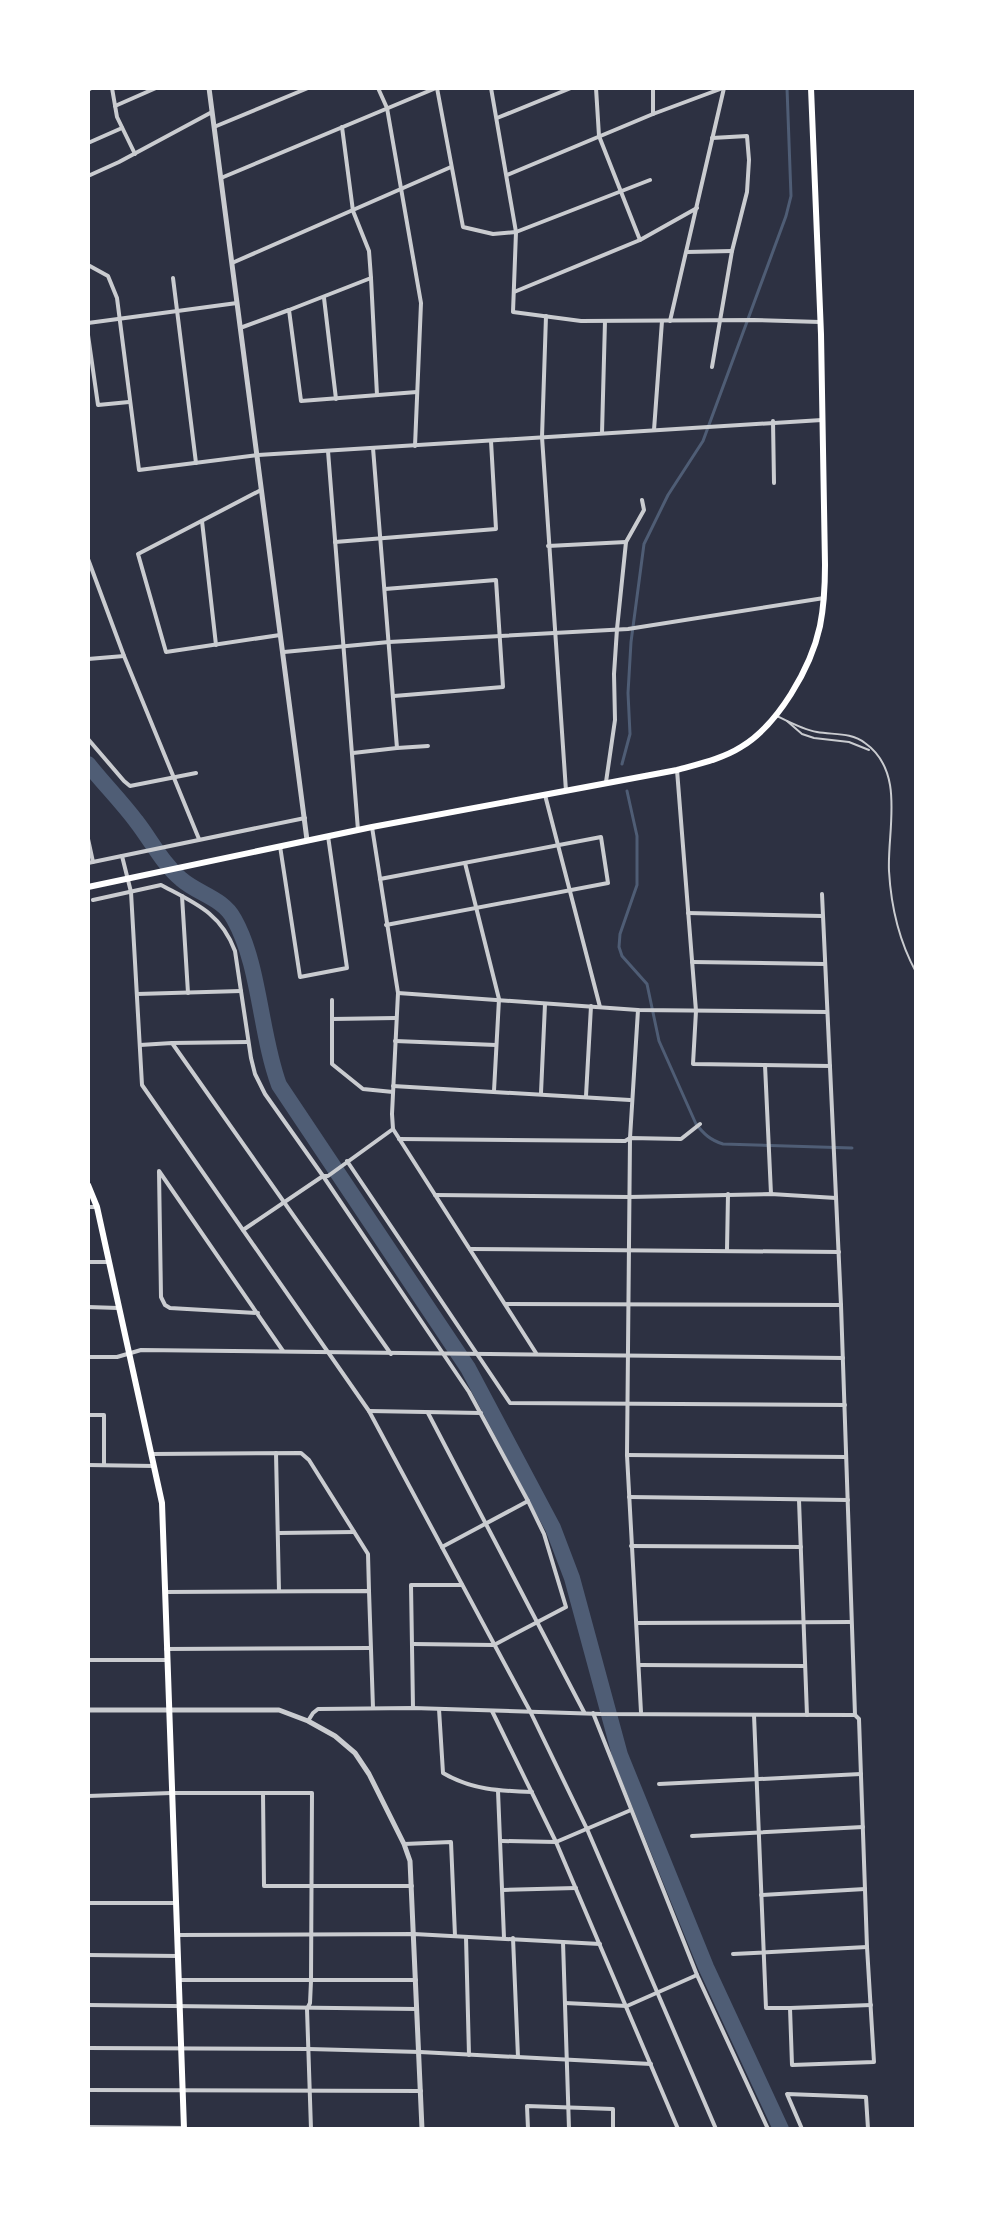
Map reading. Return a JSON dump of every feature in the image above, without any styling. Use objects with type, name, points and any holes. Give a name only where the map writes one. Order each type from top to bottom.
[{"type":"main road","points":[[88,887],[372,827],[677,770],[742,747],[777,716],[790,697],[811,653],[824,598],[823,420],[811,88]]},
{"type":"main road","points":[[88,1185],[97,1207],[162,1503],[184,2129]]},
{"type":"street","points":[[112,88],[122,128],[135,154]]},
{"type":"street","points":[[115,106],[156,88]]},
{"type":"street","points":[[209,88],[307,840]]},
{"type":"street","points":[[214,127],[308,88]]},
{"type":"street","points":[[378,88],[387,108],[421,303],[415,446]]},
{"type":"street","points":[[221,178],[437,88],[463,227],[493,234],[516,232],[650,180]]},
{"type":"street","points":[[491,88],[516,232],[513,312],[605,321],[820,322]]},
{"type":"street","points":[[497,118],[571,88]]},
{"type":"street","points":[[596,88],[599,136],[640,240]]},
{"type":"street","points":[[653,88],[653,114]]},
{"type":"street","points":[[507,175],[723,88]]},
{"type":"street","points":[[670,321],[723,88]]},
{"type":"street","points":[[88,176],[212,112]]},
{"type":"street","points":[[342,127],[353,211],[369,251],[377,395]]},
{"type":"street","points":[[88,143],[122,128]]},
{"type":"street","points":[[712,138],[747,136],[749,160],[747,192],[732,251],[712,367]]},
{"type":"street","points":[[232,263],[451,167]]},
{"type":"street","points":[[514,292],[640,240],[697,208]]},
{"type":"street","points":[[687,252],[732,251]]},
{"type":"street","points":[[88,265],[108,276],[117,298],[139,470],[258,455],[823,420]]},
{"type":"street","points":[[173,278],[196,463]]},
{"type":"street","points":[[240,328],[371,278]]},
{"type":"street","points":[[324,297],[336,399]]},
{"type":"street","points":[[88,323],[237,303]]},
{"type":"street","points":[[289,310],[301,401],[417,392]]},
{"type":"street","points":[[546,316],[542,437],[566,791]]},
{"type":"street","points":[[602,433],[605,321]]},
{"type":"street","points":[[654,430],[662,321]]},
{"type":"street","points":[[88,335],[98,405],[129,402]]},
{"type":"street","points":[[773,421],[774,483]]},
{"type":"street","points":[[335,542],[496,529],[491,440]]},
{"type":"street","points":[[373,448],[397,748]]},
{"type":"street","points":[[328,451],[358,830]]},
{"type":"street","points":[[262,489],[138,554],[166,652],[282,635]]},
{"type":"street","points":[[606,784],[615,720],[614,674],[626,542],[644,510],[642,500]]},
{"type":"street","points":[[202,521],[216,645]]},
{"type":"street","points":[[548,546],[626,542]]},
{"type":"street","points":[[88,559],[199,839]]},
{"type":"street","points":[[385,589],[496,580],[501,636],[503,687],[394,696]]},
{"type":"street","points":[[284,652],[343,645],[628,629],[824,598]]},
{"type":"street","points":[[88,659],[124,656]]},
{"type":"street","points":[[88,739],[126,784],[196,773]]},
{"type":"street","points":[[352,753],[428,746]]},
{"type":"street","points":[[677,770],[696,1011],[693,1064],[830,1066]]},
{"type":"street","points":[[545,795],[600,1007]]},
{"type":"street","points":[[88,839],[90,862],[305,818]]},
{"type":"street","points":[[372,827],[398,993],[393,1129],[537,1353]]},
{"type":"street","points":[[280,846],[300,977],[347,968],[328,836]]},
{"type":"street","points":[[380,879],[601,837],[608,883],[386,925]]},
{"type":"street","points":[[122,856],[131,892],[142,1085],[369,1411],[530,1711],[587,1829],[716,2129]]},
{"type":"street","points":[[465,863],[499,999],[494,1091]]},
{"type":"street","points":[[93,900],[161,885],[220,922],[235,951],[248,1042],[255,1074],[265,1094],[326,1176],[444,1353],[481,1413],[544,1534],[566,1607],[494,1645],[413,1644]]},
{"type":"street","points":[[790,2008],[792,2065],[874,2062],[859,1719],[855,1715],[839,1252],[822,894]]},
{"type":"street","points":[[182,896],[188,993]]},
{"type":"street","points":[[688,913],[823,917]]},
{"type":"street","points":[[692,962],[825,964]]},
{"type":"street","points":[[137,994],[241,991]]},
{"type":"street","points":[[398,993],[638,1010],[828,1012]]},
{"type":"street","points":[[332,1000],[332,1064],[363,1089],[494,1091],[631,1100]]},
{"type":"street","points":[[541,1093],[545,1003]]},
{"type":"street","points":[[586,1096],[591,1006]]},
{"type":"street","points":[[638,1010],[630,1138],[627,1455],[641,1712]]},
{"type":"street","points":[[332,1019],[396,1018]]},
{"type":"street","points":[[395,1041],[496,1045]]},
{"type":"street","points":[[140,1045],[248,1042]]},
{"type":"street","points":[[172,1043],[391,1354]]},
{"type":"street","points":[[765,1065],[771,1194]]},
{"type":"street","points":[[399,1139],[681,1139],[700,1124]]},
{"type":"street","points":[[243,1230],[393,1129]]},
{"type":"street","points":[[346,1163],[510,1403],[845,1405]]},
{"type":"street","points":[[258,1313],[170,1308],[162,1301],[159,1171],[258,1313],[283,1351]]},
{"type":"street","points":[[727,1250],[728,1194]]},
{"type":"street","points":[[435,1195],[629,1197],[771,1194],[836,1198]]},
{"type":"street","points":[[88,1207],[97,1207]]},
{"type":"street","points":[[470,1249],[839,1252]]},
{"type":"street","points":[[88,1262],[109,1262]]},
{"type":"street","points":[[506,1304],[841,1305]]},
{"type":"street","points":[[88,1307],[119,1308]]},
{"type":"street","points":[[88,1357],[117,1357],[141,1350],[843,1358]]},
{"type":"street","points":[[369,1411],[481,1413]]},
{"type":"street","points":[[428,1413],[584,1713]]},
{"type":"street","points":[[88,1415],[104,1415],[104,1465]]},
{"type":"street","points":[[276,1453],[279,1592]]},
{"type":"street","points":[[152,1454],[301,1453],[309,1460],[368,1554],[373,1708]]},
{"type":"street","points":[[627,1455],[846,1457]]},
{"type":"street","points":[[88,1465],[155,1467]]},
{"type":"street","points":[[629,1497],[848,1500]]},
{"type":"street","points":[[799,1500],[807,1715]]},
{"type":"street","points":[[442,1547],[528,1501]]},
{"type":"street","points":[[279,1533],[354,1532]]},
{"type":"street","points":[[631,1546],[801,1547]]},
{"type":"street","points":[[413,1708],[411,1585],[462,1585]]},
{"type":"street","points":[[165,1592],[369,1591]]},
{"type":"street","points":[[637,1623],[851,1622]]},
{"type":"street","points":[[166,1649],[370,1648]]},
{"type":"street","points":[[88,1660],[167,1660]]},
{"type":"street","points":[[640,1665],[805,1666]]},
{"type":"street","points":[[308,1721],[318,1709],[373,1708],[601,1714],[855,1715]]},
{"type":"street","points":[[439,1709],[443,1773],[473,1787],[532,1792]]},
{"type":"street","points":[[88,1710],[279,1710],[335,1736],[362,1763],[410,1861],[422,2129]]},
{"type":"street","points":[[492,1711],[556,1842],[678,2129]]},
{"type":"street","points":[[593,1713],[697,1975],[768,2129]]},
{"type":"street","points":[[754,1714],[766,2008],[871,2005]]},
{"type":"street","points":[[659,1784],[862,1774]]},
{"type":"street","points":[[498,1791],[504,1938]]},
{"type":"street","points":[[263,1793],[264,1886],[412,1886]]},
{"type":"street","points":[[88,1796],[312,1793],[311,1981],[307,2009],[311,2129]]},
{"type":"street","points":[[502,1841],[556,1842],[631,1810]]},
{"type":"street","points":[[692,1836],[863,1827]]},
{"type":"street","points":[[404,1844],[451,1842],[455,1936]]},
{"type":"street","points":[[503,1890],[576,1888]]},
{"type":"street","points":[[761,1895],[865,1889]]},
{"type":"street","points":[[88,1903],[176,1903]]},
{"type":"street","points":[[177,1935],[414,1934],[600,1944]]},
{"type":"street","points":[[466,1937],[469,2055]]},
{"type":"street","points":[[513,1938],[518,2057]]},
{"type":"street","points":[[563,1942],[569,2129]]},
{"type":"street","points":[[733,1954],[867,1947]]},
{"type":"street","points":[[88,1955],[178,1956]]},
{"type":"street","points":[[565,2003],[627,2006],[697,1975]]},
{"type":"street","points":[[178,1980],[416,1980]]},
{"type":"street","points":[[88,2005],[417,2009]]},
{"type":"street","points":[[88,2048],[420,2052],[651,2064]]},
{"type":"street","points":[[88,2090],[421,2091]]},
{"type":"street","points":[[802,2129],[787,2094],[866,2097],[868,2129]]},
{"type":"street","points":[[528,2129],[527,2106],[613,2109],[613,2129]]},
{"type":"street","points":[[88,2127],[184,2129]]},
{"type":"lane","points":[[777,716],[818,732],[836,733],[864,742],[881,761],[892,799],[889,869],[893,902],[900,935],[916,972]]},
{"type":"lane","points":[[786,720],[802,734],[849,742],[874,752]]},
{"type":"waterway","points":[[622,764],[630,734],[628,693],[631,642],[644,544],[668,495],[703,441],[786,216],[791,196],[787,88]]},
{"type":"waterway","points":[[88,764],[174,873],[217,901],[234,919],[243,937],[255,978],[279,1085],[468,1368],[553,1528],[572,1578],[620,1755],[706,1967],[781,2129]]},
{"type":"waterway","points":[[627,791],[637,836],[637,885],[620,934],[619,947],[622,956],[647,984],[659,1041],[696,1124],[714,1141],[723,1144],[852,1148]]}]
